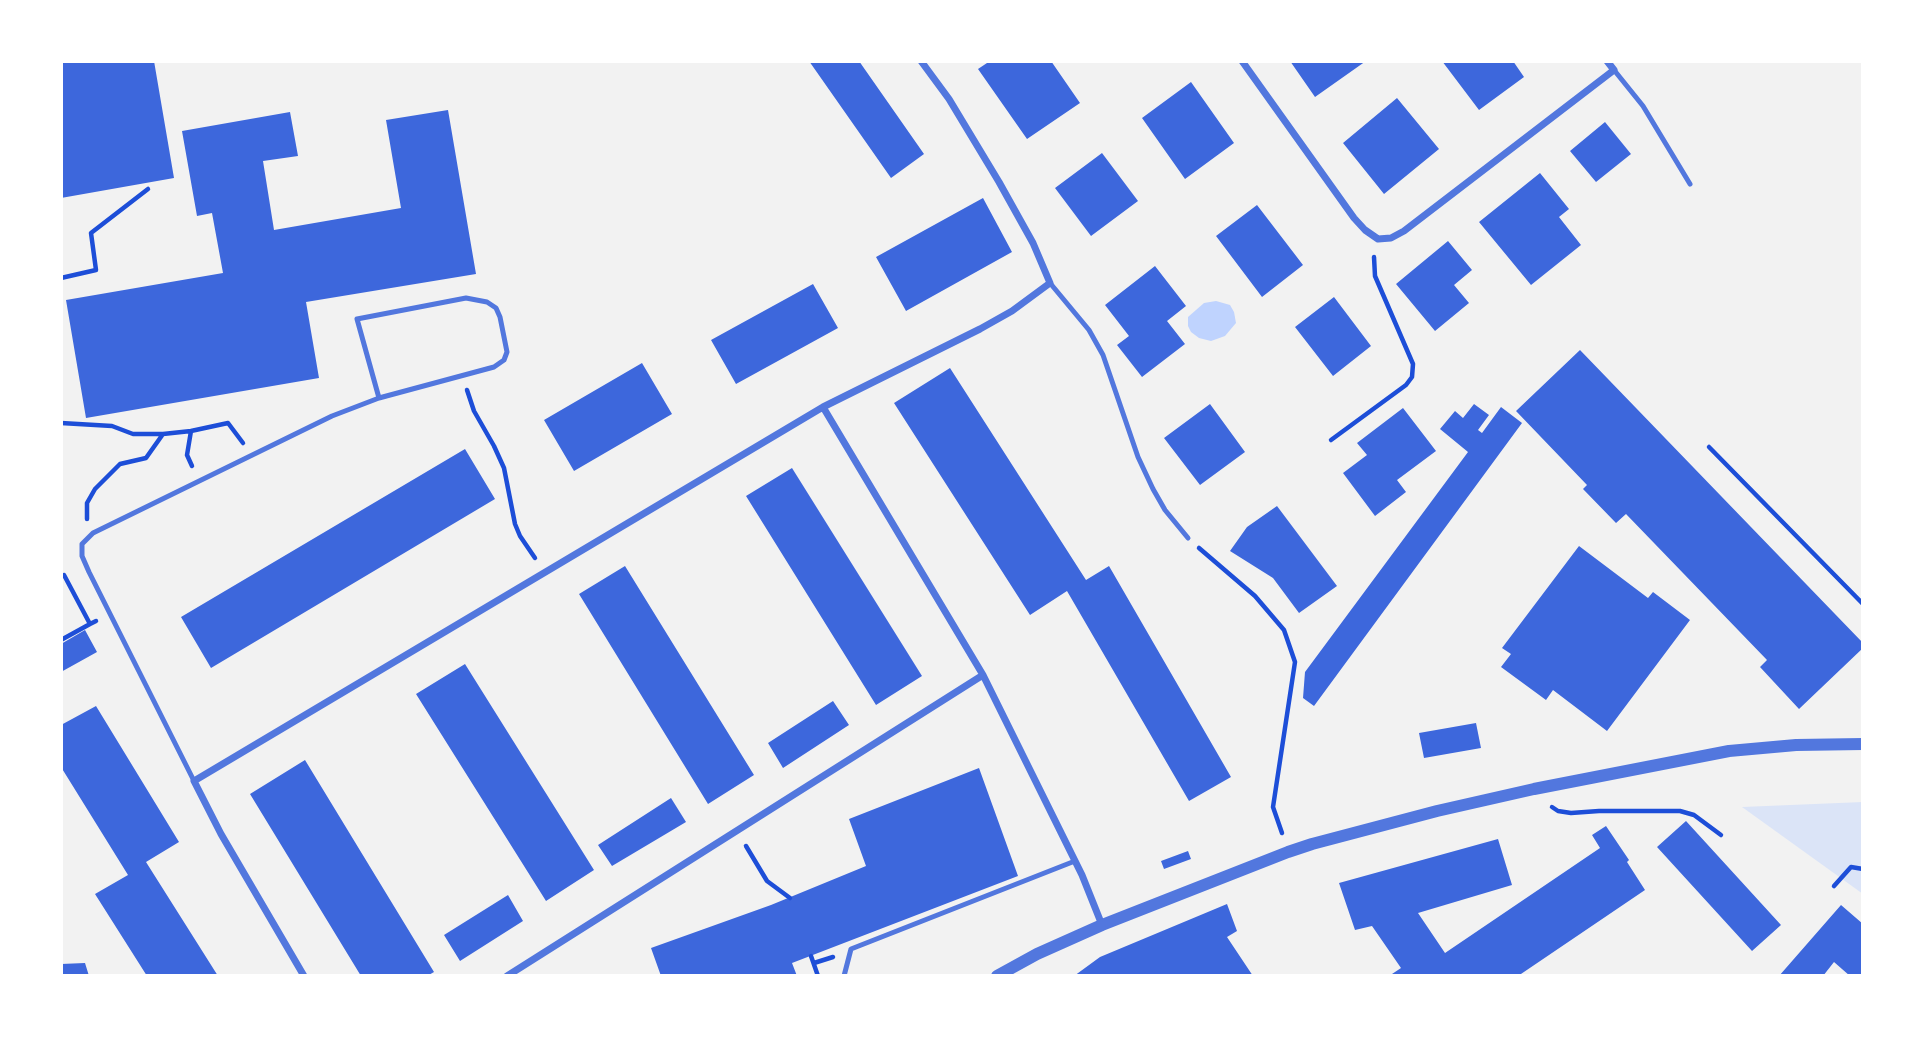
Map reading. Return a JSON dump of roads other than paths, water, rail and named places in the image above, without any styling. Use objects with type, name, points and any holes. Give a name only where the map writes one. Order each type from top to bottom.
[{"type":"street","points":[[304,976],[194,781],[823,407],[980,329],[1012,311],[1051,283],[1034,243],[999,182],[948,99],[921,61]]},
{"type":"street","points":[[1242,61],[1354,218],[1378,239],[1391,239],[1404,231],[1614,70],[1607,61]]},
{"type":"street","points":[[823,407],[983,675],[1075,861],[1102,925]]},
{"type":"street","points":[[508,976],[983,675]]},
{"type":"street","points":[[996,976],[1102,925],[1288,852],[1437,811],[1729,751],[1796,745],[1863,744]]},
{"type":"lane","points":[[1614,70],[1643,106],[1690,184]]},
{"type":"lane","points":[[1051,283],[1089,330],[1103,355],[1148,479],[1165,510],[1188,538]]},
{"type":"lane","points":[[194,781],[82,556],[82,544],[93,533],[332,416],[379,398],[494,367],[504,360],[507,352],[496,308],[487,302],[466,298],[357,319],[379,398]]},
{"type":"lane","points":[[844,976],[852,949],[1075,861]]},
{"type":"water","points":[[1216,301],[1230,305],[1236,323],[1225,336],[1211,341],[1199,338],[1191,332],[1188,317],[1204,303]]}]
